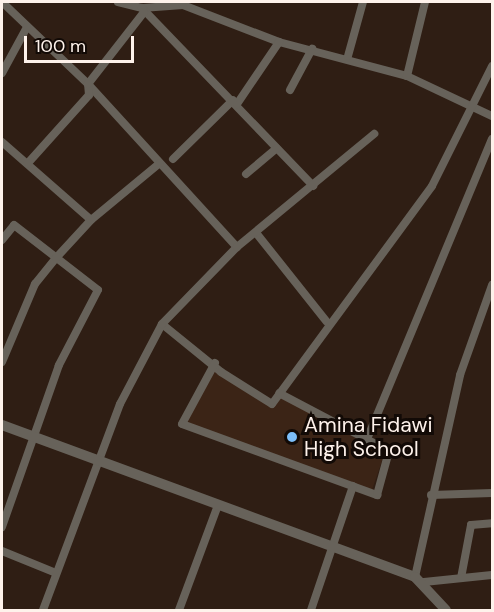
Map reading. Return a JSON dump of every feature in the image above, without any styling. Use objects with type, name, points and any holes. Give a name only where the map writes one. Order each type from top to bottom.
[{"type":"street","points":[[2,2],[88,84],[237,247]]},
{"type":"street","points":[[118,2],[143,10],[183,5],[279,42],[348,56],[407,76],[474,105],[492,116]]},
{"type":"street","points":[[348,56],[363,2]]},
{"type":"street","points":[[407,76],[425,2]]},
{"type":"street","points":[[28,163],[89,95],[88,84],[143,10]]},
{"type":"street","points":[[143,10],[235,102],[313,186]]},
{"type":"street","points":[[2,73],[27,27]]},
{"type":"street","points":[[173,159],[235,102],[279,42]]},
{"type":"street","points":[[290,90],[312,49]]},
{"type":"street","points":[[162,324],[272,404],[327,322],[432,186],[492,66]]},
{"type":"street","points":[[43,610],[120,404],[162,324],[237,247],[257,234],[374,134]]},
{"type":"street","points":[[367,440],[492,139]]},
{"type":"street","points":[[2,142],[91,220]]},
{"type":"street","points":[[246,174],[277,148]]},
{"type":"street","points":[[2,362],[35,284],[91,220],[160,163]]},
{"type":"street","points":[[2,240],[14,225],[98,290],[60,365],[2,527]]},
{"type":"street","points":[[257,234],[327,322]]},
{"type":"street","points":[[445,610],[420,580],[431,495],[460,375],[492,285]]},
{"type":"street","points":[[215,363],[182,424],[377,495],[389,451],[279,393]]},
{"type":"street","points":[[2,425],[420,580],[492,575]]},
{"type":"street","points":[[311,610],[353,486]]},
{"type":"street","points":[[431,495],[492,493]]},
{"type":"street","points":[[179,610],[218,505]]},
{"type":"street","points":[[461,578],[471,525],[492,523]]},
{"type":"street","points":[[2,551],[56,573]]},
{"type":"shaded area","name":"Amina Fidawi High School","points":[[213,371],[273,406],[280,394],[385,452],[372,490],[184,422]]},
{"type":"place","name":"Amina Fidawi High School","points":[[292,437]]}]
